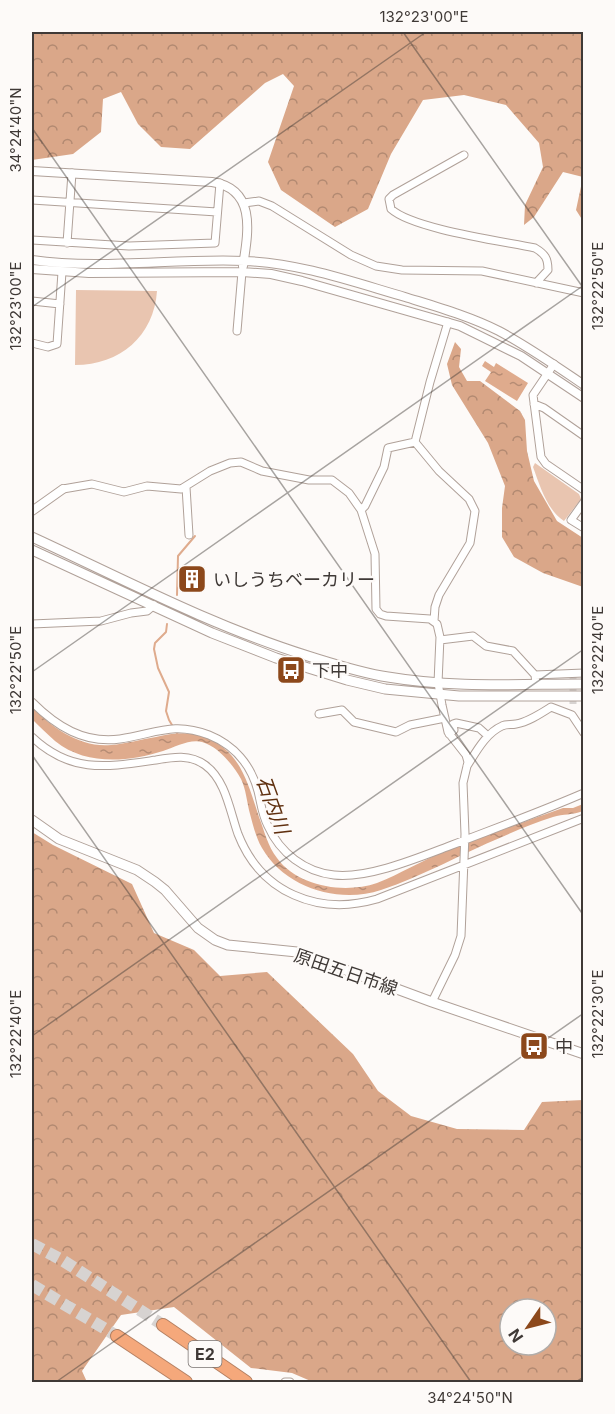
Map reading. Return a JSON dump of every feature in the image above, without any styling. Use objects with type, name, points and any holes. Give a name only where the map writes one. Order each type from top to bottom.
[{"type":"highway","name":"E2","points":[[164,1325],[246,1383]]},
{"type":"highway","name":"E2","points":[[117,1336],[186,1383]]},
{"type":"main road","points":[[32,537],[216,623],[253,638],[350,669],[386,677],[438,683],[536,680],[584,684]]},
{"type":"main road","points":[[32,550],[212,633],[276,658],[347,680],[385,688],[440,695],[584,696]]},
{"type":"main road","name":"原田五日市線","points":[[32,820],[59,839],[137,870],[165,890],[198,928],[215,940],[228,945],[297,952],[432,1002],[584,1054]]},
{"type":"street","points":[[464,155],[393,195],[390,199],[391,209],[397,214],[441,229],[535,248],[544,253],[548,261],[548,270],[536,283]]},
{"type":"street","points":[[32,171],[220,183],[236,193],[244,203],[247,223],[237,331]]},
{"type":"street","points":[[67,243],[72,173]]},
{"type":"street","points":[[32,240],[129,246],[215,243],[220,183]]},
{"type":"street","points":[[32,200],[217,212]]},
{"type":"street","points":[[244,203],[259,201],[272,206],[351,255],[376,266],[402,270],[482,271],[584,293]]},
{"type":"street","points":[[32,260],[102,263],[244,261],[274,263],[303,269],[362,284],[462,315],[498,331],[554,364],[584,385]]},
{"type":"street","points":[[32,269],[62,272],[242,272],[271,274],[302,280],[448,322],[493,340],[584,398]]},
{"type":"street","points":[[32,343],[48,347],[57,344],[62,272]]},
{"type":"street","points":[[32,301],[60,304]]},
{"type":"street","points":[[415,442],[429,382],[448,322]]},
{"type":"street","points":[[554,364],[533,393],[542,460],[584,490]]},
{"type":"street","points":[[534,404],[544,408],[584,436]]},
{"type":"street","points":[[361,510],[384,467],[388,448],[415,442]]},
{"type":"street","points":[[415,442],[439,471],[469,499],[475,511],[469,546],[437,601],[434,621],[439,628],[438,683],[445,718],[449,734],[466,755],[467,766],[463,786],[465,841],[462,926],[459,946],[432,1002]]},
{"type":"street","points":[[32,510],[63,489],[92,484],[124,492],[147,486],[186,488],[210,471],[230,463],[241,462],[261,470],[309,480],[332,480],[349,493],[361,510],[375,554],[376,609],[380,614],[386,616],[434,621]]},
{"type":"street","points":[[186,488],[189,535]]},
{"type":"street","points":[[584,502],[571,520],[584,528]]},
{"type":"street","points":[[32,624],[101,621],[149,610],[154,605]]},
{"type":"street","points":[[440,640],[477,637],[486,646],[513,651],[536,680],[584,673]]},
{"type":"street","points":[[32,702],[53,722],[85,737],[121,739],[169,728],[194,730],[219,740],[237,752],[250,770],[266,822],[276,842],[292,858],[312,870],[334,875],[357,875],[405,862],[584,794]]},
{"type":"street","points":[[467,766],[488,736],[501,727],[519,723],[550,707],[571,710],[584,733]]},
{"type":"street","points":[[319,714],[342,710],[354,722],[396,732],[410,724],[445,718]]},
{"type":"street","points":[[449,734],[454,730],[453,724],[456,723],[479,728],[488,736]]},
{"type":"street","points":[[32,737],[55,755],[91,766],[117,766],[179,757],[200,762],[211,770],[219,781],[238,834],[251,860],[270,880],[288,892],[307,901],[335,906],[363,903],[584,818]]},
{"type":"street","points":[[285,1383],[290,1383]]},
{"type":"shaded area","points":[[76,290],[157,291],[149,322],[132,345],[106,360],[75,365]]},
{"type":"shaded area","points":[[535,463],[579,494],[581,499],[564,521],[553,511],[545,497],[533,467]]},
{"type":"green space","points":[[32,32],[583,32],[583,177],[563,172],[534,217],[524,225],[525,205],[543,167],[539,143],[506,105],[464,95],[423,100],[391,154],[368,209],[335,227],[281,190],[268,162],[294,86],[283,74],[265,83],[190,149],[161,147],[138,124],[121,92],[103,99],[101,132],[73,154],[32,160]]},
{"type":"green space","points":[[583,177],[583,221],[576,210]]},
{"type":"green space","points":[[455,342],[461,349],[459,367],[467,381],[480,381],[520,411],[525,420],[527,451],[534,481],[557,521],[583,538],[583,587],[543,573],[514,557],[502,537],[505,486],[488,443],[452,385],[447,364]]},
{"type":"green space","points":[[32,832],[53,845],[132,884],[154,933],[194,950],[220,976],[267,972],[353,1054],[378,1091],[411,1116],[457,1129],[524,1130],[542,1102],[583,1100],[583,1382],[313,1382],[292,1373],[251,1368],[174,1307],[121,1315],[82,1371],[87,1382],[32,1382]]},
{"type":"water","points":[[485,361],[494,367],[496,363],[528,383],[517,401],[485,381],[491,372],[482,366]]},
{"type":"water","points":[[32,707],[58,729],[89,743],[117,744],[180,733],[199,735],[217,743],[235,760],[247,781],[274,854],[286,868],[297,876],[323,886],[351,888],[377,883],[443,852],[563,808],[573,808],[583,804],[583,811],[553,817],[534,824],[381,890],[365,894],[331,893],[299,883],[272,862],[256,836],[241,779],[230,762],[208,744],[192,742],[136,758],[108,760],[94,758],[80,755],[55,741],[32,719]]},
{"type":"waterway","points":[[177,595],[178,556],[195,536]]},
{"type":"waterway","points":[[167,624],[166,632],[155,643],[154,649],[158,668],[169,692],[166,711],[178,735]]},
{"type":"tunnel","points":[[573,674],[573,704]]},
{"type":"tunnel","points":[[32,1244],[62,1260],[163,1325]]},
{"type":"tunnel","points":[[32,1285],[117,1336]]},
{"type":"place","name":"いしうちベーカリー","points":[[192,579]]},
{"type":"place","name":"下中","points":[[291,670]]},
{"type":"place","name":"中","points":[[534,1046]]},
{"type":"water label","name":"石内川","points":[[273,805]]}]
